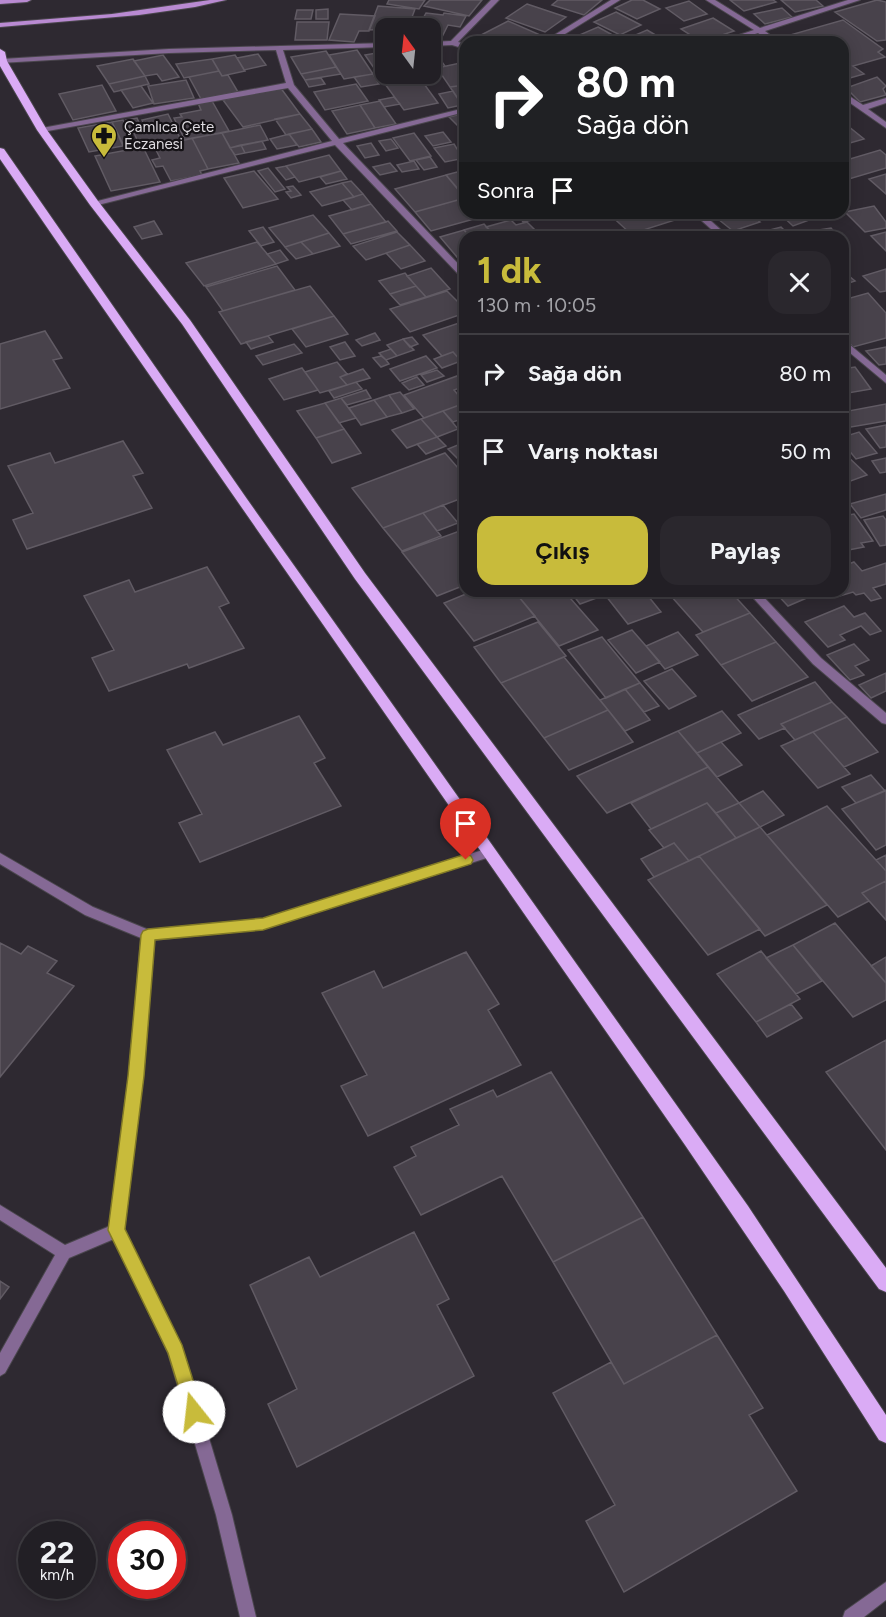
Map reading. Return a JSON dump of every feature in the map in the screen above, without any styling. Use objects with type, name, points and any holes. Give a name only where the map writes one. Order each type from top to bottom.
[{"type":"main road","points":[[0,2],[27,0]]},
{"type":"main road","points":[[0,25],[182,8],[222,0]]},
{"type":"main road","points":[[1,56],[42,130],[94,203],[186,322],[360,576],[886,1283]]},
{"type":"main road","points":[[0,151],[489,853],[667,1104],[811,1313],[886,1433]]},
{"type":"street","points":[[460,36],[495,0]]},
{"type":"street","points":[[557,36],[616,0]]},
{"type":"street","points":[[710,0],[767,36]]},
{"type":"street","points":[[740,36],[856,0]]},
{"type":"street","points":[[453,43],[459,37]]},
{"type":"street","points":[[441,44],[459,45]]},
{"type":"street","points":[[1,56],[375,45]]},
{"type":"street","points":[[279,48],[290,85],[337,142],[459,270]]},
{"type":"street","points":[[42,130],[290,85]]},
{"type":"street","points":[[849,98],[886,126]]},
{"type":"street","points":[[862,108],[886,100]]},
{"type":"street","points":[[94,203],[459,112]]},
{"type":"street","points":[[704,219],[718,231]]},
{"type":"street","points":[[849,347],[886,380]]},
{"type":"street","points":[[758,597],[817,661],[886,720]]},
{"type":"street","points":[[0,858],[90,911],[148,935],[263,924],[489,853]]},
{"type":"street","points":[[148,935],[136,1076],[117,1230],[176,1351],[224,1515],[248,1617]]},
{"type":"street","points":[[0,1212],[64,1253]]},
{"type":"street","points":[[0,1368],[64,1253],[117,1230]]},
{"type":"street","points":[[851,1617],[886,1590]]},
{"type":"building","points":[[389,0],[425,0],[419,9],[387,4]]},
{"type":"building","points":[[430,0],[482,0],[469,16],[424,6]]},
{"type":"building","points":[[558,0],[602,0],[584,15],[552,5]]},
{"type":"building","points":[[632,0],[643,0],[660,9],[637,19],[615,8]]},
{"type":"building","points":[[730,0],[773,0],[776,2],[744,11]]},
{"type":"building","points":[[781,0],[816,0],[823,6],[795,12]]},
{"type":"building","points":[[877,0],[886,2],[886,40],[877,41],[835,12]]},
{"type":"building","points":[[689,1],[707,14],[684,21],[666,8]]},
{"type":"building","points":[[527,4],[566,17],[545,32],[506,18]]},
{"type":"building","points":[[378,6],[415,9],[412,18],[375,18],[375,30],[369,30]]},
{"type":"building","points":[[782,8],[792,17],[765,24],[754,14]]},
{"type":"building","points":[[328,9],[328,19],[316,19],[316,10]]},
{"type":"building","points":[[297,10],[313,10],[311,19],[295,19]]},
{"type":"building","points":[[616,12],[641,25],[620,35],[594,22]]},
{"type":"building","points":[[426,13],[466,16],[460,27],[448,25],[441,39],[441,18],[423,18]]},
{"type":"building","points":[[340,14],[375,16],[369,31],[359,31],[354,42],[329,40]]},
{"type":"building","points":[[713,18],[734,31],[719,36],[692,36],[681,29]]},
{"type":"building","points":[[843,20],[883,49],[878,52],[885,57],[853,66],[864,74],[849,78],[849,36],[787,36]]},
{"type":"building","points":[[508,21],[538,34],[534,36],[488,36],[483,34]]},
{"type":"building","points":[[297,22],[329,22],[327,40],[295,40]]},
{"type":"building","points":[[598,27],[614,36],[577,36]]},
{"type":"building","points":[[647,30],[657,36],[633,36]]},
{"type":"building","points":[[357,50],[373,74],[344,79],[329,55]]},
{"type":"building","points":[[326,51],[336,67],[301,74],[291,57]]},
{"type":"building","points":[[375,53],[375,70],[365,55]]},
{"type":"building","points":[[258,54],[266,65],[244,70],[237,58]]},
{"type":"building","points":[[163,55],[179,77],[162,81],[157,74],[145,76],[134,61]]},
{"type":"building","points":[[235,55],[245,71],[222,76],[212,59]]},
{"type":"building","points":[[133,59],[145,76],[109,84],[97,66]]},
{"type":"building","points":[[212,59],[219,71],[184,78],[176,64]]},
{"type":"building","points":[[459,63],[459,86],[450,87],[441,74],[441,67]]},
{"type":"building","points":[[336,67],[341,74],[305,80],[301,74]]},
{"type":"building","points":[[219,71],[222,76],[228,75],[238,92],[201,99],[189,77]]},
{"type":"building","points":[[373,74],[375,84],[379,84],[361,87],[354,77]]},
{"type":"building","points":[[145,76],[149,84],[114,92],[109,84]]},
{"type":"building","points":[[877,77],[886,86],[883,89],[886,95],[860,102],[849,91],[849,87]]},
{"type":"building","points":[[321,78],[325,84],[309,87],[305,80]]},
{"type":"building","points":[[186,80],[194,98],[154,104],[148,86]]},
{"type":"building","points":[[356,84],[368,101],[325,110],[314,92]]},
{"type":"building","points":[[385,84],[424,84],[438,103],[404,110]]},
{"type":"building","points":[[102,85],[116,111],[73,120],[59,94]]},
{"type":"building","points":[[141,86],[153,103],[133,108],[121,90]]},
{"type":"building","points":[[459,86],[459,100],[450,87]]},
{"type":"building","points":[[280,87],[300,114],[243,127],[223,100]]},
{"type":"building","points":[[453,91],[459,100],[459,106],[448,108],[439,94]]},
{"type":"building","points":[[394,97],[400,104],[384,107],[379,100]]},
{"type":"building","points":[[212,101],[229,131],[185,140],[174,118],[182,117],[180,114],[201,110],[198,103]]},
{"type":"building","points":[[380,101],[396,124],[375,128],[360,105]]},
{"type":"building","points":[[360,105],[375,128],[347,134],[332,111]]},
{"type":"building","points":[[168,114],[181,140],[141,148],[133,131],[146,129],[142,120]]},
{"type":"building","points":[[300,114],[312,129],[286,135],[275,119]]},
{"type":"building","points":[[459,114],[459,126],[458,126],[449,117]]},
{"type":"building","points":[[137,118],[141,127],[130,129],[126,120]]},
{"type":"building","points":[[123,120],[136,146],[125,148],[112,122]]},
{"type":"building","points":[[112,122],[123,146],[89,152],[78,128]]},
{"type":"building","points":[[260,125],[268,140],[230,148],[222,133]]},
{"type":"building","points":[[849,127],[864,139],[849,143]]},
{"type":"building","points":[[312,129],[321,142],[299,147],[289,134]]},
{"type":"building","points":[[443,132],[451,142],[433,146],[425,136]]},
{"type":"building","points":[[222,133],[239,163],[208,169],[192,138]]},
{"type":"building","points":[[414,133],[431,156],[410,161],[393,138]]},
{"type":"building","points":[[289,134],[297,145],[277,149],[270,139]]},
{"type":"building","points":[[192,138],[208,169],[200,171],[202,175],[171,181],[163,166],[156,167],[152,160],[160,158],[154,146]]},
{"type":"building","points":[[391,139],[398,148],[386,151],[379,141]]},
{"type":"building","points":[[262,141],[266,149],[245,153],[241,145]]},
{"type":"building","points":[[371,143],[379,155],[365,158],[357,146]]},
{"type":"building","points":[[454,144],[459,148],[459,159],[445,162],[434,148]]},
{"type":"building","points":[[241,145],[245,153],[235,155],[230,148]]},
{"type":"building","points":[[143,147],[160,182],[111,191],[95,156]]},
{"type":"building","points":[[880,150],[886,155],[886,168],[849,179],[849,159]]},
{"type":"building","points":[[329,155],[341,171],[299,182],[286,166]]},
{"type":"building","points":[[430,157],[437,167],[424,170],[416,160]]},
{"type":"building","points":[[414,161],[419,169],[402,172],[397,165]]},
{"type":"building","points":[[390,163],[397,171],[380,175],[373,167]]},
{"type":"building","points":[[286,166],[295,177],[286,180],[276,168]]},
{"type":"building","points":[[268,168],[285,189],[275,192],[258,171]]},
{"type":"building","points":[[254,171],[278,199],[243,208],[224,178]]},
{"type":"building","points":[[341,171],[347,179],[326,184],[320,177]]},
{"type":"building","points":[[457,172],[459,174],[459,190],[446,175]]},
{"type":"building","points":[[886,174],[886,194],[869,179]]},
{"type":"building","points":[[446,175],[459,191],[459,200],[415,212],[395,189]]},
{"type":"building","points":[[351,181],[363,194],[354,197],[342,183]]},
{"type":"building","points":[[342,183],[354,197],[322,206],[310,192]]},
{"type":"building","points":[[293,186],[301,195],[291,198],[286,192],[291,191],[287,187]]},
{"type":"building","points":[[363,194],[371,204],[352,210],[343,200]]},
{"type":"building","points":[[459,200],[459,219],[474,219],[431,231],[415,212]]},
{"type":"building","points":[[371,204],[386,222],[343,234],[329,216]]},
{"type":"building","points":[[874,206],[886,222],[886,228],[865,232],[849,216],[849,211]]},
{"type":"building","points":[[313,215],[329,233],[285,247],[269,228]]},
{"type":"building","points":[[521,219],[537,219],[523,222]]},
{"type":"building","points":[[615,219],[675,220],[640,231],[628,231]]},
{"type":"building","points":[[718,219],[756,219],[760,222],[733,231]]},
{"type":"building","points":[[785,219],[812,219],[793,226]]},
{"type":"building","points":[[511,220],[516,225],[527,222],[534,229],[490,231],[486,227]]},
{"type":"building","points":[[154,221],[162,234],[142,239],[134,227]]},
{"type":"building","points":[[388,221],[397,231],[351,244],[343,234]]},
{"type":"building","points":[[484,224],[490,231],[465,231]]},
{"type":"building","points":[[263,227],[274,242],[261,246],[249,231]]},
{"type":"building","points":[[781,227],[785,231],[766,231]]},
{"type":"building","points":[[831,228],[833,231],[812,231]]},
{"type":"building","points":[[459,231],[459,256],[457,257],[440,237]]},
{"type":"building","points":[[397,232],[410,245],[366,260],[353,246]]},
{"type":"building","points":[[886,232],[886,251],[871,236]]},
{"type":"building","points":[[329,233],[340,246],[313,254],[301,242]]},
{"type":"building","points":[[257,242],[276,264],[204,286],[186,263]]},
{"type":"building","points":[[301,242],[313,254],[296,259],[285,247]]},
{"type":"building","points":[[410,245],[425,261],[401,269],[386,253]]},
{"type":"building","points":[[280,250],[288,260],[276,264],[267,254]]},
{"type":"building","points":[[277,266],[295,290],[223,311],[206,287]]},
{"type":"building","points":[[431,268],[450,289],[426,297],[407,276]]},
{"type":"building","points":[[886,269],[886,291],[880,292],[863,276]]},
{"type":"building","points":[[405,273],[416,286],[390,294],[379,281]]},
{"type":"building","points":[[310,286],[334,316],[241,344],[219,312]]},
{"type":"building","points":[[416,286],[426,297],[400,305],[390,294]]},
{"type":"building","points":[[447,291],[459,303],[459,315],[410,332],[390,309]]},
{"type":"building","points":[[868,293],[886,313],[886,338],[853,347],[849,343],[849,298]]},
{"type":"building","points":[[334,316],[348,334],[306,347],[292,329]]},
{"type":"building","points":[[459,323],[459,359],[453,352],[442,356],[423,335]]},
{"type":"building","points":[[45,331],[62,358],[53,360],[70,388],[0,409],[0,344]]},
{"type":"building","points":[[375,333],[380,340],[362,346],[356,340]]},
{"type":"building","points":[[268,336],[273,342],[251,349],[246,342]]},
{"type":"building","points":[[412,337],[418,344],[410,347],[403,339]]},
{"type":"building","points":[[403,339],[414,350],[397,356],[387,345]]},
{"type":"building","points":[[345,342],[355,356],[340,360],[330,347]]},
{"type":"building","points":[[294,344],[302,353],[263,365],[256,356]]},
{"type":"building","points":[[886,347],[886,364],[879,365],[866,351]]},
{"type":"building","points":[[391,349],[397,356],[386,360],[379,353]]},
{"type":"building","points":[[453,352],[459,362],[442,368],[434,359]]},
{"type":"building","points":[[381,356],[389,364],[381,367],[373,358]]},
{"type":"building","points":[[426,356],[437,368],[400,381],[390,369]]},
{"type":"building","points":[[337,362],[347,374],[340,377],[347,385],[320,393],[305,372]]},
{"type":"building","points":[[855,367],[871,389],[849,393],[849,368]]},
{"type":"building","points":[[302,368],[318,390],[284,400],[269,379]]},
{"type":"building","points":[[363,369],[370,378],[347,385],[340,377]]},
{"type":"building","points":[[437,370],[444,376],[427,382],[421,375]]},
{"type":"building","points":[[457,376],[459,378],[459,388],[454,390],[459,396],[459,405],[424,418],[404,395]]},
{"type":"building","points":[[417,377],[424,385],[409,390],[402,383]]},
{"type":"building","points":[[356,382],[362,389],[334,398],[329,391]]},
{"type":"building","points":[[366,390],[371,398],[347,405],[341,398]]},
{"type":"building","points":[[400,392],[414,409],[402,413],[389,395]]},
{"type":"building","points":[[389,395],[402,413],[387,417],[374,400]]},
{"type":"building","points":[[341,398],[356,418],[339,423],[325,403]]},
{"type":"building","points":[[374,400],[387,417],[361,425],[349,408]]},
{"type":"building","points":[[325,403],[344,429],[316,438],[297,411]]},
{"type":"building","points":[[886,404],[886,421],[851,427],[849,411]]},
{"type":"building","points":[[459,405],[459,420],[453,422],[443,411]]},
{"type":"building","points":[[443,411],[458,429],[437,437],[421,419]]},
{"type":"building","points":[[421,419],[437,437],[407,448],[392,430]]},
{"type":"building","points":[[886,425],[886,447],[880,448],[866,429]]},
{"type":"building","points":[[344,429],[361,453],[332,463],[316,438]]},
{"type":"building","points":[[859,432],[877,453],[856,459],[849,450],[849,435]]},
{"type":"building","points":[[437,437],[446,446],[426,454],[417,444]]},
{"type":"building","points":[[123,441],[143,473],[133,476],[152,508],[27,549],[13,520],[33,513],[8,466],[50,453],[55,463]]},
{"type":"building","points":[[459,444],[459,460],[448,449]]},
{"type":"building","points":[[445,453],[459,469],[459,499],[383,528],[352,488]]},
{"type":"building","points":[[849,458],[867,475],[849,482]]},
{"type":"building","points":[[886,458],[886,472],[880,473],[872,461]]},
{"type":"building","points":[[886,494],[886,510],[861,518],[850,504]]},
{"type":"building","points":[[443,505],[458,523],[437,531],[423,513]]},
{"type":"building","points":[[423,513],[441,536],[402,551],[383,528]]},
{"type":"building","points":[[854,514],[873,541],[861,543],[864,547],[849,550],[849,515]]},
{"type":"building","points":[[883,516],[886,520],[886,545],[880,546],[864,520]]},
{"type":"building","points":[[459,531],[459,587],[437,596],[402,552]]},
{"type":"building","points":[[854,562],[862,571],[886,563],[886,584],[873,588],[881,598],[871,601],[864,593],[856,595],[853,592],[849,593],[849,564]]},
{"type":"building","points":[[207,567],[229,603],[219,607],[244,648],[189,668],[187,664],[109,691],[92,658],[114,650],[84,596],[129,580],[135,592]]},
{"type":"building","points":[[459,597],[519,597],[535,616],[474,641],[444,603]]},
{"type":"building","points":[[519,597],[569,597],[598,630],[559,646]]},
{"type":"building","points":[[575,597],[599,597],[580,604]]},
{"type":"building","points":[[607,597],[649,597],[661,612],[628,624]]},
{"type":"building","points":[[672,597],[735,597],[750,613],[703,632]]},
{"type":"building","points":[[780,597],[809,597],[788,606]]},
{"type":"building","points":[[844,606],[854,617],[865,613],[881,631],[870,635],[861,626],[840,635],[845,640],[828,647],[805,622]]},
{"type":"building","points":[[750,613],[776,642],[721,665],[696,635]]},
{"type":"building","points":[[538,622],[566,656],[501,683],[474,647]]},
{"type":"building","points":[[632,630],[660,662],[636,673],[608,640]]},
{"type":"building","points":[[678,632],[698,655],[665,669],[646,646]]},
{"type":"building","points":[[602,637],[640,683],[606,698],[568,650]]},
{"type":"building","points":[[776,642],[808,677],[752,701],[721,665]]},
{"type":"building","points":[[854,644],[869,660],[855,666],[864,675],[850,680],[827,655]]},
{"type":"building","points":[[564,657],[608,710],[544,738],[501,683]]},
{"type":"building","points":[[672,669],[696,696],[669,709],[644,681]]},
{"type":"building","points":[[886,673],[886,691],[871,698],[859,685]]},
{"type":"building","points":[[815,682],[832,702],[781,724],[785,728],[759,739],[738,715]]},
{"type":"building","points":[[640,683],[659,706],[644,712],[625,689]]},
{"type":"building","points":[[625,689],[650,720],[625,731],[600,700]]},
{"type":"building","points":[[832,702],[847,717],[795,740],[781,724]]},
{"type":"building","points":[[608,710],[633,742],[569,770],[544,738]]},
{"type":"building","points":[[722,711],[741,733],[697,753],[678,731]]},
{"type":"building","points":[[299,716],[325,758],[314,763],[341,806],[200,862],[179,823],[202,814],[167,750],[215,732],[223,745]]},
{"type":"building","points":[[847,717],[878,752],[844,767],[813,732]]},
{"type":"building","points":[[678,731],[708,767],[607,813],[577,776]]},
{"type":"building","points":[[813,732],[850,774],[818,788],[781,746]]},
{"type":"building","points":[[721,742],[742,765],[717,777],[697,753]]},
{"type":"building","points":[[708,767],[739,803],[716,813],[707,803],[651,829],[631,803]]},
{"type":"building","points":[[871,775],[885,791],[856,803],[842,787]]},
{"type":"building","points":[[886,790],[886,845],[876,850],[842,809]]},
{"type":"building","points":[[763,791],[784,815],[760,827],[739,803]]},
{"type":"building","points":[[707,803],[736,838],[689,861],[674,843],[664,848],[649,830]]},
{"type":"building","points":[[739,803],[760,827],[736,838],[716,813]]},
{"type":"building","points":[[827,806],[886,871],[886,881],[862,893],[869,901],[838,917],[767,835]]},
{"type":"building","points":[[760,827],[827,905],[765,936],[699,856]]},
{"type":"building","points":[[674,843],[689,861],[654,877],[641,859]]},
{"type":"building","points":[[886,855],[886,871],[876,860]]},
{"type":"building","points":[[699,856],[760,929],[708,955],[648,880]]},
{"type":"building","points":[[886,881],[886,920],[862,893]]},
{"type":"building","points":[[835,923],[886,983],[886,1000],[853,1017],[793,945]]},
{"type":"building","points":[[0,943],[21,954],[28,946],[57,961],[47,973],[74,986],[0,1077]]},
{"type":"building","points":[[793,945],[822,981],[796,994],[766,958]]},
{"type":"building","points":[[761,951],[800,999],[756,1022],[717,974]]},
{"type":"building","points":[[466,952],[499,1004],[488,1010],[521,1065],[368,1136],[341,1086],[367,1075],[322,993],[374,971],[383,988]]},
{"type":"building","points":[[886,957],[886,983],[871,966]]},
{"type":"building","points":[[791,1004],[802,1018],[767,1037],[756,1022]]},
{"type":"building","points":[[886,1040],[886,1150],[826,1072]]},
{"type":"building","points":[[551,1072],[643,1217],[553,1262],[502,1176],[421,1215],[394,1167],[416,1156],[411,1147],[459,1125],[450,1109],[493,1090],[497,1097]]},
{"type":"building","points":[[643,1217],[717,1335],[624,1384],[553,1262]]},
{"type":"building","points":[[414,1232],[449,1299],[437,1305],[474,1376],[297,1467],[268,1404],[297,1389],[250,1285],[309,1257],[320,1277]]},
{"type":"building","points":[[0,1281],[9,1287],[0,1299]]},
{"type":"building","points":[[717,1335],[763,1408],[749,1415],[797,1491],[624,1592],[586,1521],[615,1505],[553,1393],[611,1362],[624,1384]]},
{"type":"place","name":"Çamlıca Çete Eczanesi","points":[[104,159]]},
{"type":"route","points":[[194,1412],[176,1351],[117,1230],[136,1076],[148,935],[263,924],[466,860]]}]
